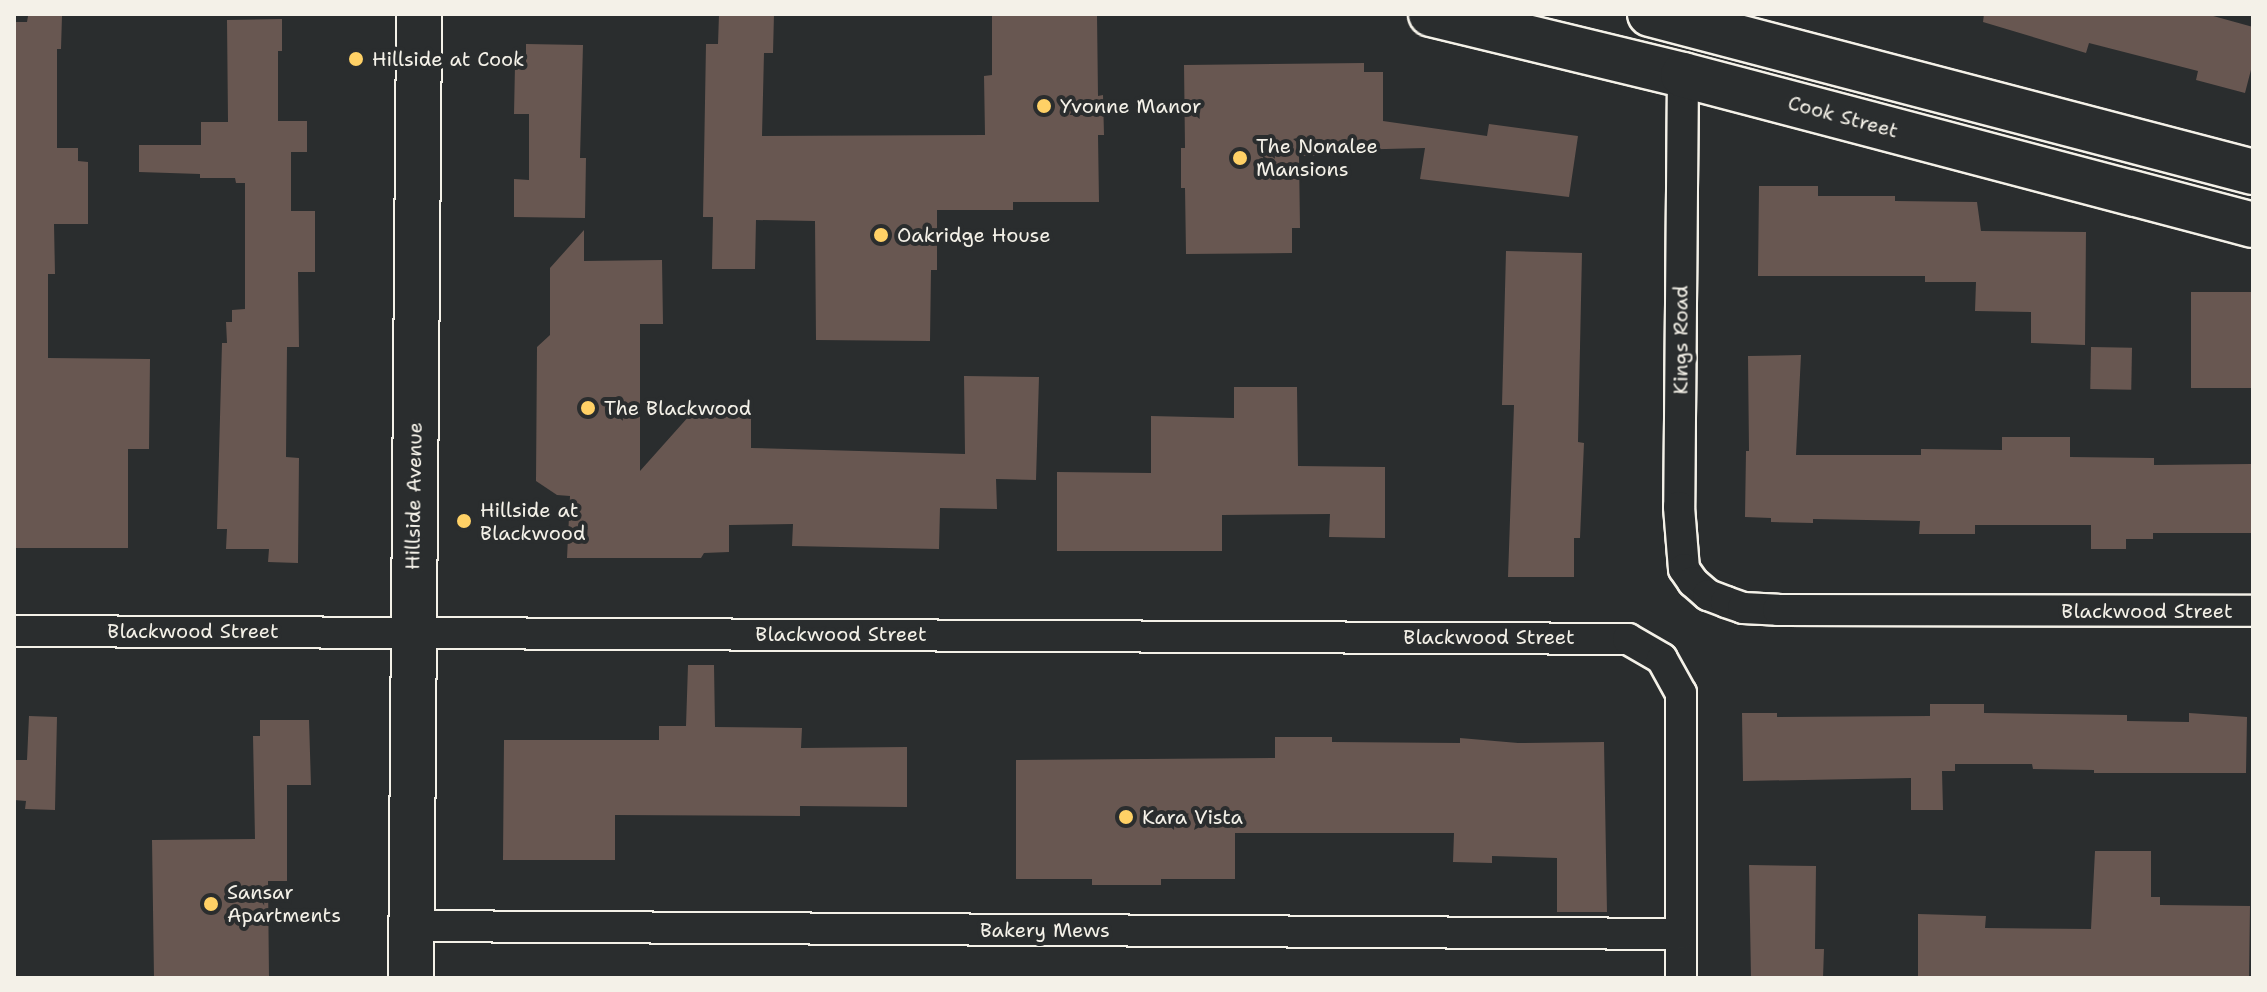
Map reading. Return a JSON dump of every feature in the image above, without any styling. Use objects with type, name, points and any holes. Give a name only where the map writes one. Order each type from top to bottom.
[{"type":"main road","name":"Hillside Avenue","points":[[411,978],[419,14]]},
{"type":"main road","name":"Cook Street","points":[[1431,14],[1683,75],[2253,225]]},
{"type":"main road","points":[[1650,14],[2253,172]]},
{"type":"street","name":"Kings Road","points":[[1683,75],[1680,540],[1684,569],[1708,595]]},
{"type":"street","name":"Blackwood Street","points":[[1708,595],[1743,608],[1778,610],[2253,611]]},
{"type":"street","name":"Blackwood Street","points":[[14,631],[1628,639],[1662,659],[1681,693],[1679,934]]},
{"type":"street","name":"Bakery Mews","points":[[411,926],[1679,934]]},
{"type":"street","points":[[1679,934],[1681,978]]},
{"type":"building","points":[[719,14],[774,14],[773,53],[764,53],[762,136],[985,135],[984,76],[992,75],[992,14],[1097,14],[1098,96],[1103,95],[1104,135],[1098,135],[1099,202],[1013,202],[1013,210],[937,210],[937,270],[931,270],[930,341],[816,340],[815,221],[756,220],[755,269],[712,269],[713,217],[703,217],[706,44],[718,44]]},
{"type":"building","points":[[1984,14],[2206,14],[2253,27],[2253,62],[2245,93],[2196,80],[2198,71],[2089,43],[2086,53],[1983,22]]},
{"type":"building","points":[[28,16],[62,16],[61,49],[57,49],[57,148],[78,148],[78,161],[88,162],[88,224],[54,224],[55,274],[48,274],[48,358],[150,359],[149,449],[128,449],[128,548],[14,548],[14,22],[27,22]]},
{"type":"building","points":[[282,19],[282,51],[278,51],[278,121],[307,121],[307,152],[291,152],[291,211],[315,211],[315,272],[298,272],[299,347],[287,347],[286,457],[299,458],[298,563],[268,562],[269,549],[226,549],[227,529],[217,529],[222,343],[227,343],[226,322],[232,322],[232,310],[245,309],[245,183],[236,183],[235,178],[200,178],[200,174],[139,172],[139,145],[201,145],[201,122],[228,122],[227,20]]},
{"type":"building","points":[[526,44],[583,45],[580,158],[586,158],[585,218],[514,217],[514,179],[529,180],[529,114],[514,114],[515,65],[526,65]]},
{"type":"building","points":[[1364,63],[1364,72],[1383,72],[1383,121],[1487,136],[1489,124],[1578,136],[1569,197],[1420,179],[1425,148],[1346,150],[1346,155],[1299,156],[1300,228],[1292,228],[1292,253],[1186,254],[1185,188],[1181,188],[1181,148],[1185,148],[1184,65]]},
{"type":"building","points":[[1759,186],[1818,186],[1818,196],[1895,196],[1895,201],[1977,202],[1981,231],[2086,232],[2085,345],[2031,343],[2031,312],[1975,311],[1976,282],[1925,282],[1925,276],[1758,276]]},
{"type":"building","points":[[584,230],[584,261],[662,260],[663,324],[640,324],[640,471],[698,406],[751,402],[751,448],[965,454],[964,376],[1039,377],[1036,480],[996,479],[997,509],[940,508],[939,549],[792,546],[793,524],[729,525],[729,552],[704,553],[701,558],[567,558],[570,496],[557,495],[536,481],[537,347],[550,335],[550,268]]},
{"type":"building","points":[[1506,251],[1582,253],[1578,442],[1584,443],[1580,538],[1574,538],[1574,577],[1508,577],[1514,405],[1502,405]]},
{"type":"building","points":[[2191,292],[2253,292],[2253,388],[2191,388]]},
{"type":"building","points":[[2091,347],[2132,348],[2131,390],[2090,389]]},
{"type":"building","points":[[1801,355],[1796,455],[1921,455],[1921,449],[2002,450],[2002,437],[2070,437],[2070,457],[2154,458],[2154,465],[2251,464],[2252,533],[2153,533],[2153,539],[2126,539],[2126,549],[2091,549],[2091,525],[1975,525],[1975,534],[1919,534],[1920,521],[1813,519],[1813,523],[1771,522],[1771,518],[1745,517],[1746,451],[1749,451],[1748,356]]},
{"type":"building","points":[[1234,387],[1297,387],[1298,466],[1385,467],[1385,538],[1329,537],[1330,514],[1222,515],[1222,551],[1057,551],[1057,472],[1151,473],[1151,416],[1234,418]]},
{"type":"building","points":[[688,665],[714,665],[715,727],[802,728],[801,748],[907,747],[907,807],[800,806],[800,816],[615,815],[615,860],[503,860],[504,740],[659,740],[659,726],[686,726]]},
{"type":"building","points":[[1930,704],[1984,704],[1984,713],[2127,715],[2127,721],[2189,722],[2189,713],[2247,717],[2246,773],[2094,773],[2094,770],[2033,769],[2032,764],[1955,764],[1955,771],[1942,771],[1943,810],[1911,810],[1911,778],[1743,781],[1742,713],[1777,713],[1777,717],[1930,716]]},
{"type":"building","points":[[29,716],[57,717],[55,810],[25,809],[26,801],[14,800],[14,760],[27,760]]},
{"type":"building","name":"Sansar Apartments","points":[[260,720],[309,720],[311,785],[287,785],[287,881],[268,881],[269,978],[154,978],[152,840],[255,839],[253,736],[260,736]]},
{"type":"building","points":[[1275,737],[1332,737],[1332,742],[1460,743],[1460,738],[1518,743],[1604,742],[1607,912],[1557,912],[1557,858],[1492,856],[1492,863],[1453,862],[1454,833],[1235,833],[1235,879],[1161,879],[1161,885],[1092,885],[1092,879],[1016,879],[1016,760],[1275,758]]},
{"type":"building","points":[[2095,851],[2151,851],[2151,897],[2160,897],[2160,905],[2250,906],[2249,978],[1918,978],[1918,914],[1986,916],[1985,928],[2091,929]]},
{"type":"building","points":[[1749,865],[1816,866],[1815,949],[1824,949],[1823,978],[1751,978]]},
{"type":"place","name":"Hillside at Cook","points":[[356,59]]},
{"type":"place","name":"Yvonne Manor","points":[[1044,106]]},
{"type":"place","name":"The Nonalee Mansions","points":[[1240,158]]},
{"type":"place","name":"Oakridge House","points":[[881,235]]},
{"type":"place","name":"The Blackwood","points":[[588,408]]},
{"type":"place","name":"Hillside at Blackwood","points":[[464,521]]},
{"type":"place","name":"Kara Vista","points":[[1126,817]]},
{"type":"place","name":"Sansar Apartments","points":[[211,904]]}]
